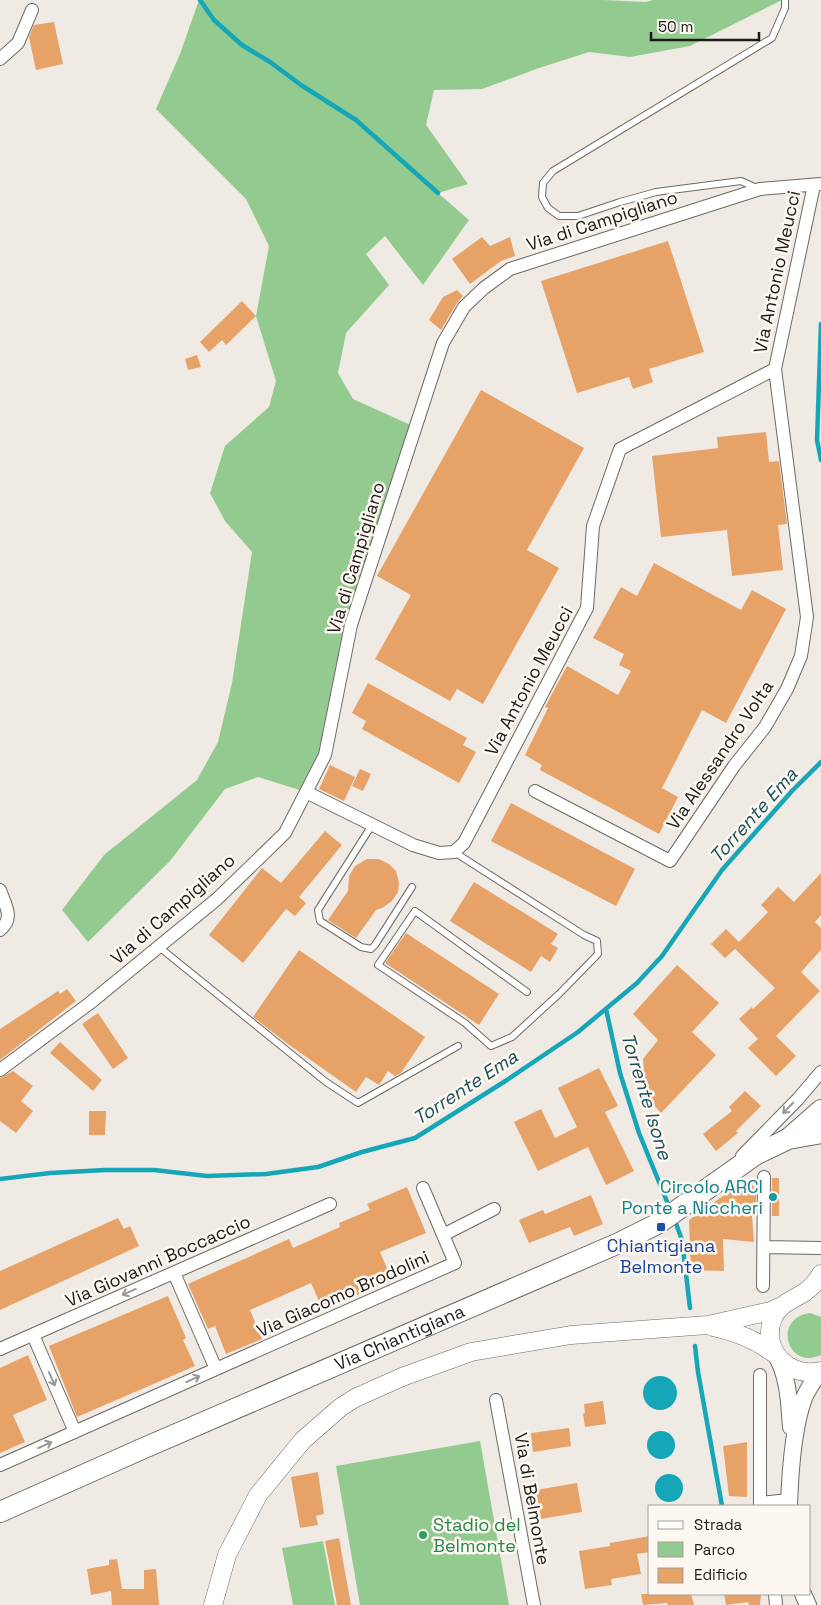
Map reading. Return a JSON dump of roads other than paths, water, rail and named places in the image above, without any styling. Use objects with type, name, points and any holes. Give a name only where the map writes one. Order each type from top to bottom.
[{"type":"main road","name":"Via Chiantigiana","points":[[0,1512],[144,1448],[538,1280],[626,1240],[663,1220],[755,1155],[788,1139],[821,1110]]},
{"type":"main road","name":"Via Chiantigiana","points":[[788,1139],[821,1133]]},
{"type":"main road","points":[[213,1605],[227,1555],[258,1495],[291,1452],[319,1425],[355,1398],[402,1377],[471,1352],[571,1335],[707,1325],[756,1315],[782,1306],[800,1295],[811,1287],[821,1274]]},
{"type":"main road","points":[[800,1295],[821,1296]]},
{"type":"main road","points":[[776,1356],[772,1347],[770,1333],[773,1318],[782,1306]]},
{"type":"main road","points":[[707,1325],[742,1334],[763,1345],[784,1364],[799,1372],[821,1371]]},
{"type":"street","points":[[0,58],[18,43],[32,10]]},
{"type":"street","name":"Via di Campigliano","points":[[0,1070],[90,1003],[217,899],[284,833],[325,755],[351,625],[442,343],[464,307],[484,288],[510,269],[760,189],[817,185]]},
{"type":"street","name":"Via Antonio Meucci","points":[[454,852],[464,843],[587,608],[594,526],[620,448],[775,369],[817,185]]},
{"type":"street","name":"Via Alessandro Volta","points":[[535,791],[670,861],[734,766],[765,727],[787,689],[801,656],[807,617],[775,369]]},
{"type":"street","points":[[306,792],[413,845],[439,853],[454,852]]},
{"type":"street","points":[[0,890],[9,914],[6,925],[0,930]]},
{"type":"street","points":[[720,1178],[798,1099],[821,1072]]},
{"type":"street","points":[[764,1177],[764,1286]]},
{"type":"street","name":"Via Giacomo Brodolini","points":[[0,1465],[455,1263],[423,1188]]},
{"type":"street","name":"Via Giovanni Boccaccio","points":[[0,1349],[330,1204]]},
{"type":"street","name":"Via Giacomo Brodolini","points":[[443,1235],[494,1209]]},
{"type":"street","points":[[764,1247],[821,1248]]},
{"type":"street","points":[[174,1273],[216,1369]]},
{"type":"street","points":[[32,1335],[75,1432]]},
{"type":"street","points":[[776,1356],[782,1368],[788,1390],[793,1452]]},
{"type":"street","points":[[760,1375],[761,1505],[789,1503],[793,1452],[804,1397],[821,1371]]},
{"type":"street","name":"Via di Belmonte","points":[[496,1400],[534,1605]]},
{"type":"lane","points":[[760,189],[741,181],[656,192],[578,216],[559,216],[548,208],[542,197],[543,183],[553,171],[772,38],[785,8],[785,0]]},
{"type":"lane","points":[[372,825],[318,910],[320,920],[361,947],[371,949],[412,887]]},
{"type":"lane","points":[[454,852],[584,935],[597,941],[598,954],[559,994],[512,1037],[491,1046],[465,1023],[378,965],[415,911],[527,992]]},
{"type":"lane","points":[[159,947],[326,1082],[358,1103],[458,1046]]},
{"type":"water","points":[[660,1376],[672,1381],[677,1393],[672,1405],[660,1410],[648,1405],[643,1393],[648,1381]]},
{"type":"water","points":[[661,1431],[671,1435],[675,1445],[671,1455],[661,1459],[651,1455],[647,1445],[651,1435]]},
{"type":"water","points":[[669,1474],[679,1478],[683,1488],[679,1498],[669,1502],[659,1498],[655,1488],[659,1478]]},
{"type":"waterway","points":[[200,0],[214,20],[242,45],[356,120],[438,193]]},
{"type":"waterway","name":"Torrente Ema","points":[[821,324],[817,440],[821,460]]},
{"type":"waterway","name":"Torrente Ema","points":[[0,1179],[50,1173],[105,1170],[154,1170],[207,1176],[266,1174],[318,1167],[362,1152],[415,1138],[507,1080],[578,1032],[637,983],[662,956],[722,870],[792,791],[821,762]]},
{"type":"waterway","name":"Torrente Isone","points":[[606,1009],[620,1073],[639,1133],[670,1209]]},
{"type":"waterway","name":"Torrente Isone","points":[[674,1218],[682,1240],[690,1308]]},
{"type":"waterway","name":"Torrente Isone","points":[[695,1346],[722,1505]]},
{"type":"place","name":"Circolo ARCI Ponte a Niccheri","points":[[773,1197]]},
{"type":"place","name":"Chiantigiana Belmonte","points":[[661,1227]]},
{"type":"place","name":"Stadio del Belmonte","points":[[423,1535]]}]
